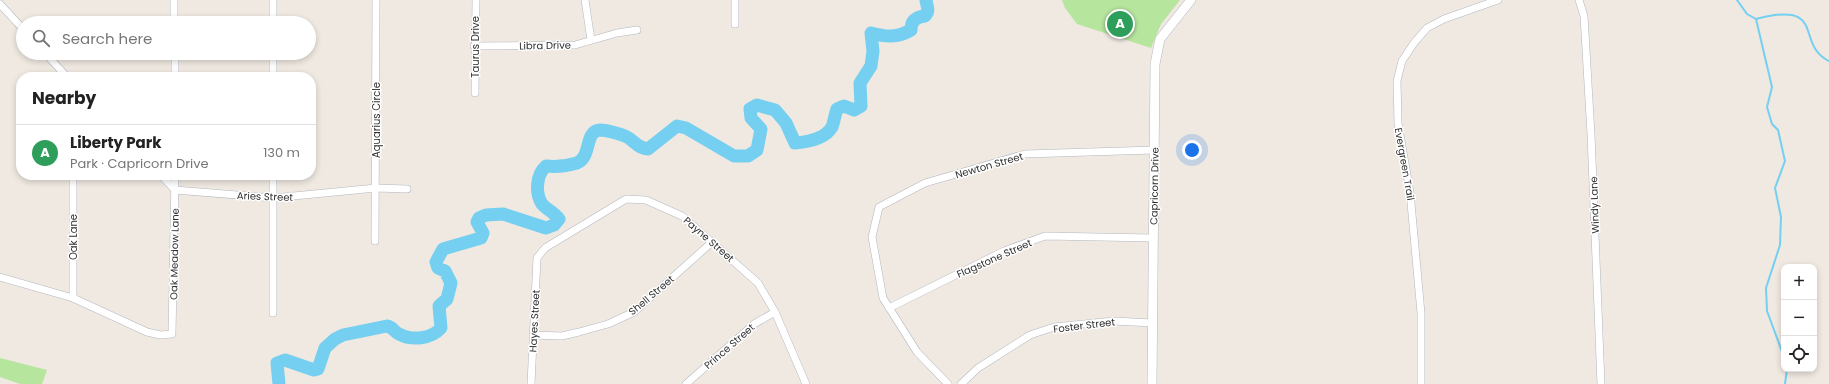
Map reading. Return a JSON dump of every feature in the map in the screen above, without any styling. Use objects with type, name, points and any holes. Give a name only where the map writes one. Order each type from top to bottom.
[{"type":"street","points":[[174,0],[174,16]]},
{"type":"street","points":[[273,0],[273,16]]},
{"type":"street","name":"Aquarius Circle","points":[[375,241],[376,0]]},
{"type":"street","name":"Taurus Drive","points":[[475,93],[474,46],[476,0]]},
{"type":"street","points":[[585,0],[591,40]]},
{"type":"street","points":[[735,0],[735,24]]},
{"type":"street","name":"Capricorn Drive","points":[[1152,384],[1154,64],[1160,39],[1191,0]]},
{"type":"street","name":"Evergreen Trail","points":[[1421,384],[1421,313],[1410,192],[1398,123],[1397,81],[1402,61],[1414,43],[1427,28],[1444,19],[1498,0]]},
{"type":"street","name":"Windy Lane","points":[[1579,0],[1583,11],[1585,26],[1601,384]]},
{"type":"street","points":[[0,4],[16,21]]},
{"type":"street","name":"Libra Drive","points":[[474,46],[575,45],[637,30]]},
{"type":"street","points":[[51,60],[62,72]]},
{"type":"street","points":[[175,60],[175,72]]},
{"type":"street","points":[[273,60],[273,72]]},
{"type":"street","name":"Newton Street","points":[[889,308],[883,298],[872,237],[879,207],[925,183],[1025,154],[1154,150]]},
{"type":"street","name":"Oak Lane","points":[[73,180],[73,298]]},
{"type":"street","points":[[166,180],[175,190]]},
{"type":"street","name":"Oak Meadow Lane","points":[[73,298],[147,332],[172,334],[175,180]]},
{"type":"street","points":[[273,180],[273,313]]},
{"type":"street","name":"Aries Street","points":[[175,190],[273,198],[376,188],[407,189]]},
{"type":"street","name":"Payne Street","points":[[537,258],[545,248],[626,199],[646,200],[682,216],[758,283],[775,312],[806,384]]},
{"type":"street","name":"Flagstone Street","points":[[889,308],[1004,251],[1045,236],[1153,238]]},
{"type":"street","name":"Shell Street","points":[[533,335],[562,336],[608,324],[634,312],[712,242]]},
{"type":"street","name":"Hayes Street","points":[[531,384],[537,258]]},
{"type":"street","points":[[0,277],[73,298]]},
{"type":"street","points":[[889,308],[917,352],[948,384]]},
{"type":"street","name":"Prince Street","points":[[686,384],[754,324],[775,312]]},
{"type":"street","name":"Foster Street","points":[[961,384],[978,368],[1030,335],[1054,327],[1114,321],[1152,323]]},
{"type":"green space","points":[[1062,0],[1180,0],[1161,24],[1151,48],[1077,24],[1065,8]]},
{"type":"green space","points":[[0,358],[47,370],[42,384],[20,384],[0,377]]},
{"type":"waterway","points":[[279,384],[277,363],[285,360],[314,370],[318,369],[325,348],[335,339],[343,335],[387,326],[391,327],[399,334],[410,338],[427,337],[437,332],[441,328],[439,306],[447,299],[451,283],[445,271],[438,268],[436,262],[443,249],[481,238],[483,233],[477,222],[479,218],[486,215],[503,214],[546,228],[554,225],[559,219],[542,204],[538,195],[538,179],[540,174],[546,166],[569,165],[582,160],[590,139],[595,131],[603,130],[620,134],[628,137],[640,147],[648,149],[677,126],[686,128],[734,156],[748,156],[757,150],[761,129],[751,118],[750,109],[757,105],[775,110],[786,123],[795,143],[811,141],[821,137],[832,127],[837,109],[844,106],[854,110],[861,106],[860,83],[871,66],[873,51],[871,33],[891,36],[906,33],[911,30],[912,24],[915,20],[927,14],[928,9],[926,0]]},
{"type":"waterway","points":[[1737,0],[1747,14],[1756,19],[1778,15],[1793,15],[1802,19],[1813,45],[1819,54],[1829,61]]},
{"type":"waterway","points":[[1756,19],[1772,87],[1767,107],[1772,124],[1778,130],[1785,161],[1775,188],[1781,217],[1780,245],[1766,288],[1767,311],[1781,349]]},
{"type":"waterway","points":[[1785,384],[1787,372]]},
{"type":"place","name":"Liberty Park","points":[[1120,24]]}]
